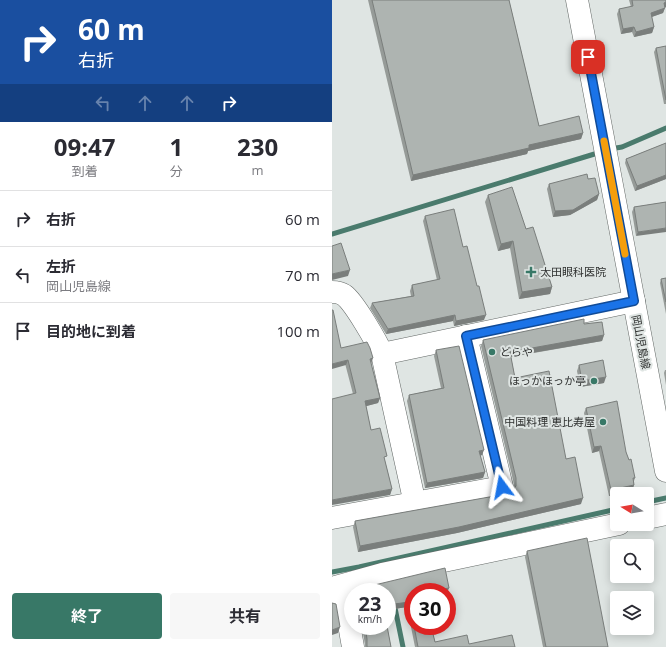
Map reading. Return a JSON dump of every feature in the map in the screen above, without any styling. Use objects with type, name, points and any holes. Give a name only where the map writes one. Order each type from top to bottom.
[{"type":"street","name":"岡山児島線","points":[[577,0],[666,471]]},
{"type":"street","points":[[332,292],[344,295],[350,302],[378,344],[382,354],[415,504]]},
{"type":"street","points":[[382,354],[634,301]]},
{"type":"street","points":[[332,518],[502,487],[466,336]]},
{"type":"street","points":[[654,517],[666,514]]},
{"type":"street","points":[[332,588],[388,573],[610,526]]},
{"type":"street","points":[[332,597],[344,596],[353,647]]},
{"type":"building","points":[[372,0],[509,0],[539,126],[579,116],[583,133],[529,145],[529,148],[413,175]]},
{"type":"building","points":[[632,0],[666,0],[664,3],[665,8],[651,13],[654,27],[636,32],[634,27],[623,29],[619,9],[633,6]]},
{"type":"building","points":[[666,46],[666,100],[656,48]]},
{"type":"building","points":[[666,143],[666,175],[637,186],[626,159]]},
{"type":"building","points":[[587,174],[588,179],[595,178],[599,194],[573,210],[555,211],[549,184]]},
{"type":"building","points":[[512,187],[526,229],[533,227],[552,287],[522,292],[513,241],[501,244],[488,195]]},
{"type":"building","points":[[666,202],[666,228],[638,232],[634,207]]},
{"type":"building","points":[[454,209],[463,247],[467,246],[486,315],[456,321],[455,315],[388,329],[372,303],[414,296],[412,285],[440,279],[425,216]]},
{"type":"building","points":[[341,243],[350,270],[332,274],[332,246]]},
{"type":"building","points":[[666,278],[666,302],[661,279]]},
{"type":"building","points":[[332,310],[341,348],[367,342],[370,348],[373,358],[370,359],[380,398],[365,401],[371,430],[380,428],[387,456],[384,457],[392,489],[332,500],[332,399],[356,393],[348,360],[332,364]]},
{"type":"building","points":[[584,319],[584,324],[602,322],[604,335],[510,352],[515,378],[549,371],[566,459],[575,457],[583,498],[459,527],[360,546],[355,521],[506,494],[512,491],[516,486],[516,478],[483,340]]},
{"type":"building","points":[[459,346],[484,450],[479,451],[485,472],[427,483],[409,395],[444,388],[436,350]]},
{"type":"building","points":[[603,360],[606,377],[582,381],[579,365]]},
{"type":"building","points":[[617,401],[626,452],[629,460],[631,459],[635,478],[633,478],[634,485],[625,487],[610,487],[601,446],[594,447],[586,408]]},
{"type":"building","points":[[587,538],[608,647],[546,647],[527,551]]},
{"type":"building","points":[[445,568],[448,583],[404,583],[404,603],[396,604],[396,583],[383,583]]},
{"type":"building","points":[[332,603],[336,604],[340,627],[332,630]]},
{"type":"building","points":[[366,635],[389,635],[391,647],[367,647]]},
{"type":"building","points":[[416,635],[433,635],[435,642],[467,635],[469,644],[512,635],[515,647],[418,647]]},
{"type":"waterway","points":[[610,149],[622,147],[666,128]]},
{"type":"waterway","points":[[332,234],[601,152]]},
{"type":"waterway","points":[[654,501],[666,498]]},
{"type":"waterway","points":[[332,572],[610,511]]},
{"type":"waterway","points":[[396,613],[403,647]]},
{"type":"slow traffic","points":[[604,141],[625,254]]},
{"type":"place","name":"太田眼科医院","points":[[531,272]]},
{"type":"place","name":"どらや","points":[[492,352]]},
{"type":"place","name":"ほっかほっか亭","points":[[594,381]]},
{"type":"place","name":"中国料理 恵比寿屋","points":[[603,422]]},
{"type":"route","points":[[502,487],[466,336],[634,301],[588,57]]}]
